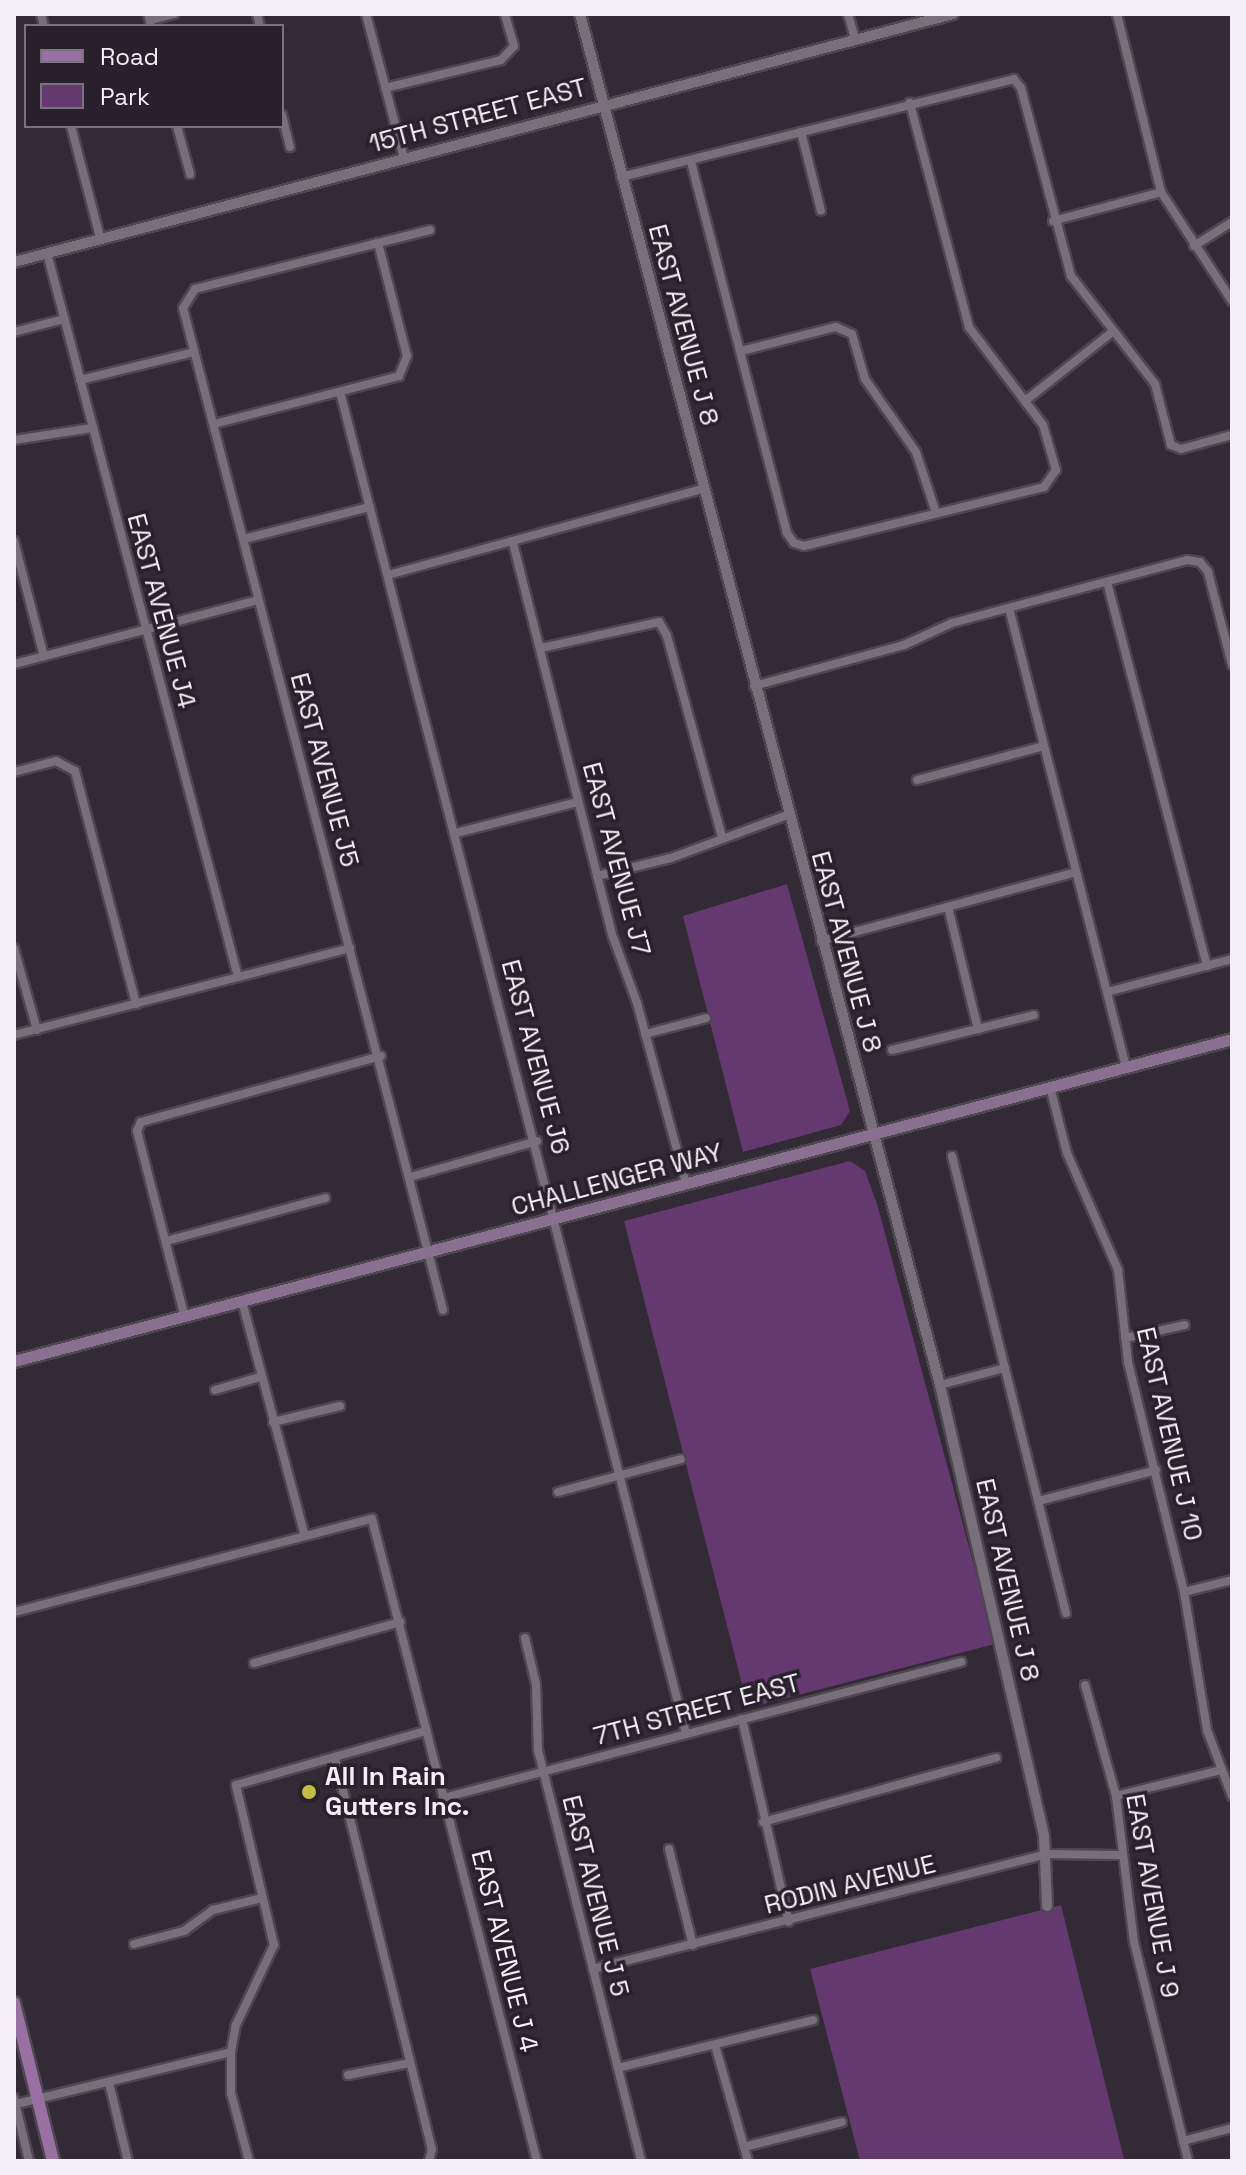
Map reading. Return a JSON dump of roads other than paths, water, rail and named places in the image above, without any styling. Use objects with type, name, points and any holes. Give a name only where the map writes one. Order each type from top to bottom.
[{"type":"main road","name":"CHALLENGER WAY","points":[[14,1361],[243,1305],[686,1183],[1232,1039]]},
{"type":"main road","points":[[14,2003],[53,2161]]},
{"type":"street","points":[[150,20],[174,14]]},
{"type":"street","points":[[366,14],[404,158]]},
{"type":"street","points":[[385,88],[511,54],[514,46],[505,14]]},
{"type":"street","name":"EAST AVENUE J 8","points":[[580,14],[871,1136],[940,1385],[1046,1854],[1047,1906]]},
{"type":"street","points":[[848,14],[855,39]]},
{"type":"street","name":"15TH STREET EAST","points":[[14,262],[953,14]]},
{"type":"street","points":[[1117,14],[1161,192],[1232,301]]},
{"type":"street","points":[[621,177],[1014,79],[1021,88],[1053,221],[1077,289],[1155,384],[1171,445],[1181,449],[1232,435]]},
{"type":"street","points":[[691,162],[787,533],[794,543],[804,546],[1044,487],[1053,480],[1056,470],[1043,425],[969,327],[910,103]]},
{"type":"street","points":[[284,123],[290,147]]},
{"type":"street","points":[[72,128],[100,237]]},
{"type":"street","points":[[178,128],[190,174]]},
{"type":"street","points":[[801,132],[821,211]]},
{"type":"street","points":[[1053,221],[1161,192]]},
{"type":"street","points":[[1194,246],[1232,222]]},
{"type":"street","points":[[214,424],[399,376],[407,367],[378,243],[430,230]]},
{"type":"street","name":"EAST AVENUE J5","points":[[378,243],[195,289],[186,296],[183,308],[381,1056],[429,1253]]},
{"type":"street","name":"EAST AVENUE J4","points":[[47,253],[238,977]]},
{"type":"street","points":[[14,332],[64,319]]},
{"type":"street","points":[[741,351],[845,328],[852,334],[865,379],[916,452],[936,513]]},
{"type":"street","points":[[1025,401],[1112,332]]},
{"type":"street","points":[[80,380],[194,352]]},
{"type":"street","name":"EAST AVENUE J6","points":[[340,392],[537,1141],[686,1734]]},
{"type":"street","points":[[14,440],[92,428]]},
{"type":"street","points":[[388,575],[703,489]]},
{"type":"street","points":[[244,539],[370,507]]},
{"type":"street","points":[[14,541],[44,656]]},
{"type":"street","name":"EAST AVENUE J7","points":[[513,543],[597,876],[686,1183]]},
{"type":"street","points":[[754,686],[904,645],[952,623],[1187,560],[1200,562],[1208,572],[1232,665]]},
{"type":"street","points":[[1107,582],[1207,966]]},
{"type":"street","points":[[14,664],[258,600]]},
{"type":"street","points":[[1009,608],[1126,1067]]},
{"type":"street","points":[[541,648],[659,622],[667,636],[722,837]]},
{"type":"street","points":[[917,780],[1044,746]]},
{"type":"street","points":[[14,772],[67,763],[75,771],[136,1004]]},
{"type":"street","points":[[456,833],[578,802]]},
{"type":"street","points":[[597,876],[671,858],[787,815]]},
{"type":"street","points":[[821,941],[1076,872]]},
{"type":"street","points":[[948,907],[978,1029]]},
{"type":"street","points":[[14,948],[37,1030]]},
{"type":"street","points":[[14,1035],[350,948]]},
{"type":"street","points":[[1107,992],[1232,959]]},
{"type":"street","points":[[892,1050],[1034,1015]]},
{"type":"street","points":[[645,1034],[706,1018]]},
{"type":"street","points":[[185,1318],[137,1131],[141,1122],[381,1056]]},
{"type":"street","name":"EAST AVENUE J 10","points":[[1050,1087],[1067,1153],[1118,1270],[1125,1338],[1184,1592],[1207,1730],[1232,1796]]},
{"type":"street","points":[[410,1177],[537,1141]]},
{"type":"street","points":[[952,1156],[1066,1613]]},
{"type":"street","points":[[166,1241],[325,1198]]},
{"type":"street","points":[[429,1253],[443,1310]]},
{"type":"street","points":[[14,1612],[305,1536],[243,1305]]},
{"type":"street","points":[[1125,1338],[1185,1325]]},
{"type":"street","points":[[940,1385],[1005,1368]]},
{"type":"street","points":[[215,1390],[260,1377]]},
{"type":"street","points":[[273,1422],[340,1406]]},
{"type":"street","points":[[558,1492],[681,1459]]},
{"type":"street","points":[[1038,1501],[1156,1470]]},
{"type":"street","name":"EAST AVENUE J 4","points":[[305,1536],[372,1519],[537,2161]]},
{"type":"street","points":[[1184,1592],[1232,1580]]},
{"type":"street","points":[[254,1663],[400,1622]]},
{"type":"street","name":"EAST AVENUE J 5","points":[[525,1638],[536,1684],[536,1739],[641,2161]]},
{"type":"street","name":"7TH STREET EAST","points":[[443,1798],[961,1662]]},
{"type":"street","name":"EAST AVENUE J 9","points":[[1085,1685],[1116,1796],[1120,1855],[1134,1942],[1188,2161]]},
{"type":"street","points":[[742,1719],[763,1822],[789,1922]]},
{"type":"street","points":[[249,2161],[231,2093],[231,2052],[236,2025],[274,1945],[236,1785],[426,1731]]},
{"type":"street","points":[[335,1758],[432,2149],[429,2161]]},
{"type":"street","points":[[763,1822],[996,1758]]},
{"type":"street","points":[[1116,1796],[1221,1770]]},
{"type":"street","points":[[669,1849],[693,1945]]},
{"type":"street","name":"RODIN AVENUE","points":[[593,1969],[789,1922],[1046,1854],[1120,1855]]},
{"type":"street","points":[[134,1944],[184,1931],[213,1910],[262,1898]]},
{"type":"street","points":[[618,2068],[813,2020]]},
{"type":"street","points":[[715,2045],[748,2161]]},
{"type":"street","points":[[29,2161],[15,2101],[109,2083],[231,2052]]},
{"type":"street","points":[[348,2075],[409,2063]]},
{"type":"street","points":[[109,2083],[128,2161]]},
{"type":"street","points":[[744,2147],[842,2122]]},
{"type":"street","points":[[1183,2141],[1232,2128]]},
{"type":"place","name":"All In Rain Gutters Inc.","points":[[309,1792]]}]
